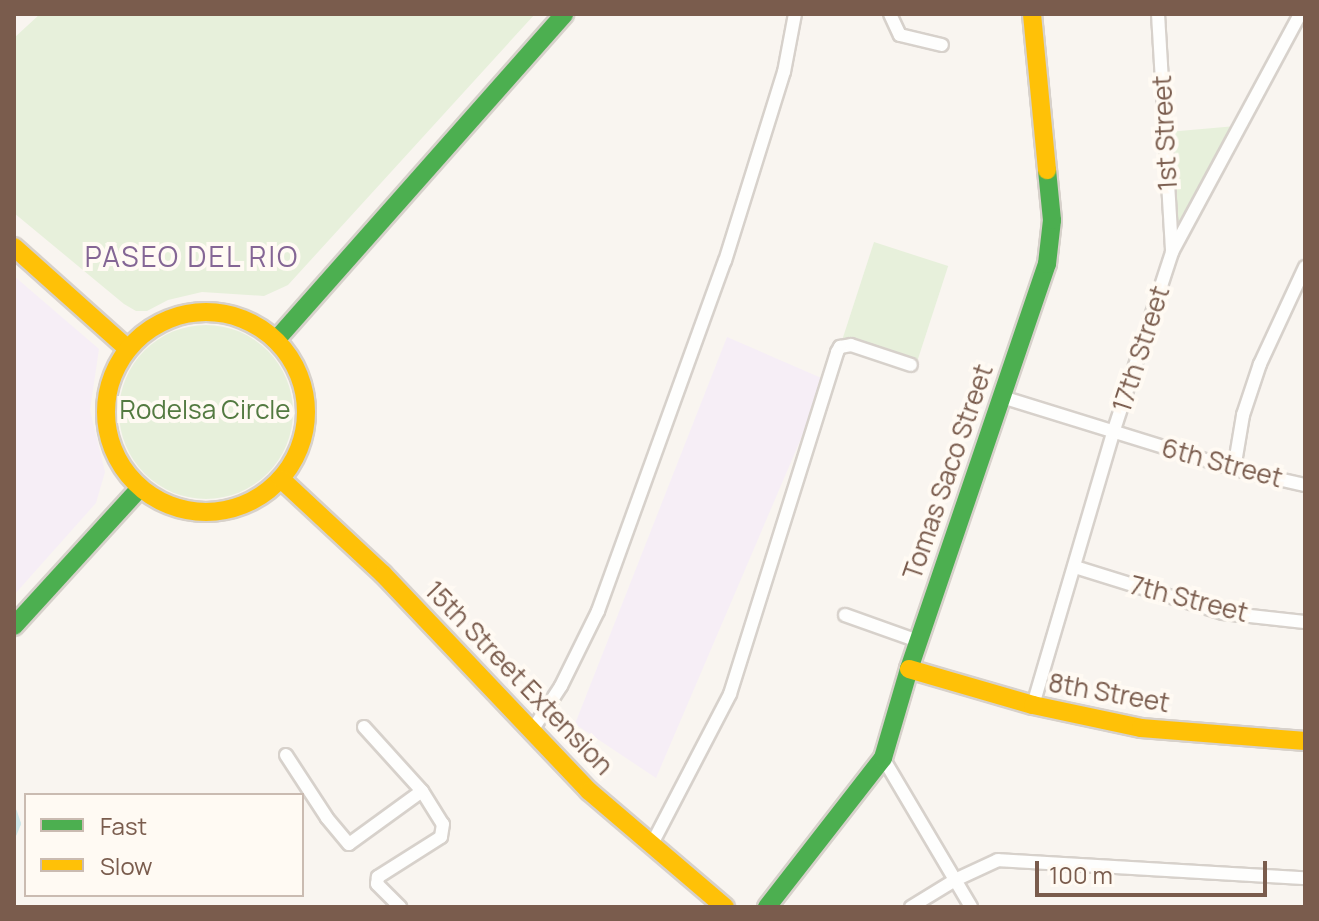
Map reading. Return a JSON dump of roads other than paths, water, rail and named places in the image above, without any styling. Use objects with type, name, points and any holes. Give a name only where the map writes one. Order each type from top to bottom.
[{"type":"main road","points":[[276,340],[564,14]]},
{"type":"main road","name":"Tomas Saco Street","points":[[767,907],[883,758],[918,641],[1047,264],[1052,220],[1032,14]]},
{"type":"main road","points":[[14,247],[128,349]]},
{"type":"main road","points":[[205,312],[247,321],[276,340],[298,373],[306,402],[305,432],[281,479],[247,503],[218,511],[171,507],[140,488],[114,451],[106,421],[108,390],[128,349],[163,321],[205,312]]},
{"type":"main road","name":"15th Street Extension","points":[[281,479],[383,574],[589,791],[725,907]]},
{"type":"main road","points":[[14,626],[140,488]]},
{"type":"main road","name":"8th Street","points":[[909,669],[1033,705],[1141,728],[1305,741]]},
{"type":"street","points":[[533,729],[561,686],[604,597],[725,261],[784,72],[795,14]]},
{"type":"street","points":[[890,14],[900,35],[942,45]]},
{"type":"street","name":"1st Street","points":[[1158,14],[1172,252]]},
{"type":"street","name":"17th Street","points":[[1033,705],[1113,433],[1172,252],[1300,14]]},
{"type":"street","points":[[1234,469],[1243,415],[1260,364],[1305,267]]},
{"type":"street","points":[[652,844],[730,694],[840,347],[851,345],[911,365]]},
{"type":"street","name":"6th Street","points":[[1002,397],[1234,469],[1305,485]]},
{"type":"street","name":"7th Street","points":[[1075,567],[1223,613],[1305,622]]},
{"type":"street","points":[[845,615],[918,641]]},
{"type":"street","points":[[364,727],[422,791],[443,824],[441,837],[378,877],[377,884],[400,907]]},
{"type":"street","points":[[286,755],[327,818],[349,844],[422,791]]},
{"type":"street","points":[[883,758],[971,907]]},
{"type":"street","points":[[911,907],[955,880],[998,860],[1305,878]]},
{"type":"waterway","points":[[14,811],[18,823],[14,833]]},
{"type":"district","name":"PASEO DEL RIO","points":[[192,256]]},
{"type":"park label","name":"Rodelsa Circle","points":[[205,410]]}]
